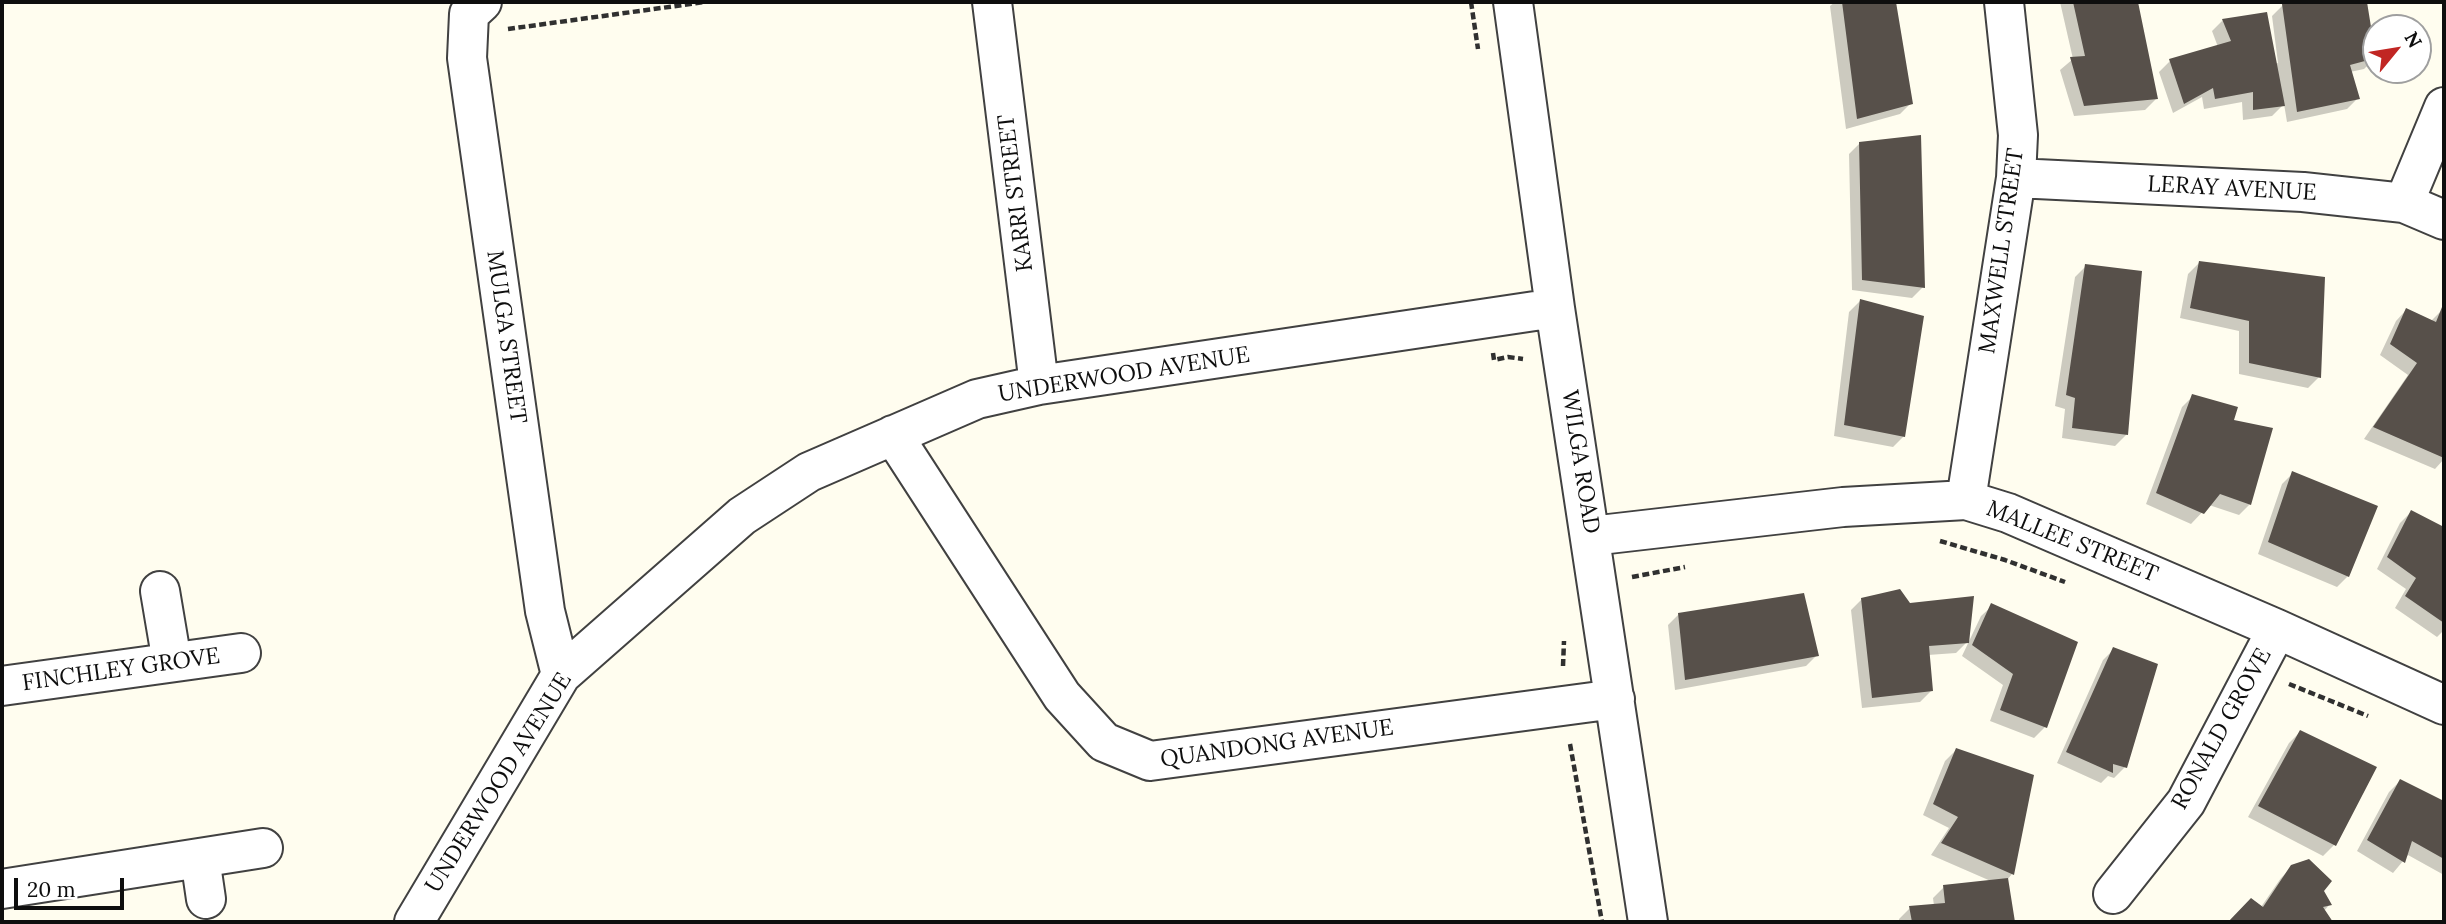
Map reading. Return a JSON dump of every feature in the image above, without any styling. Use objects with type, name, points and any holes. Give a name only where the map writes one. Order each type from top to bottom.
[{"type":"street","name":"KARRI STREET","points":[[992,2],[1039,385]]},
{"type":"street","name":"WILGA ROAD","points":[[1513,2],[1555,309],[1648,922]]},
{"type":"street","name":"MAXWELL STREET","points":[[1966,500],[2017,178],[2017,122],[2004,2]]},
{"type":"street","name":"MULGA STREET","points":[[467,13],[467,58],[545,611],[561,675]]},
{"type":"street","points":[[2404,203],[2444,107]]},
{"type":"street","name":"LERAY AVENUE","points":[[2017,178],[2303,192],[2404,203],[2444,220]]},
{"type":"street","name":"UNDERWOOD AVENUE","points":[[414,922],[561,675],[742,516],[809,472],[977,399],[1039,385],[1555,309]]},
{"type":"street","name":"QUANDONG AVENUE","points":[[893,435],[1062,696],[1104,742],[1150,761],[1615,699]]},
{"type":"street","name":"MALLEE STREET","points":[[1591,536],[1843,507],[1966,500],[2008,513],[2277,629],[2444,705]]},
{"type":"street","points":[[160,591],[172,662]]},
{"type":"street","name":"RONALD GROVE","points":[[2113,894],[2186,802],[2277,629]]},
{"type":"street","name":"FINCHLEY GROVE","points":[[2,686],[241,653]]},
{"type":"street","points":[[2,889],[263,848]]},
{"type":"street","points":[[200,858],[206,899]]},
{"type":"path","points":[[467,13],[705,2]]},
{"type":"path","points":[[1471,2],[1479,61]]},
{"type":"path","points":[[1486,319],[1494,360],[1523,359],[1526,366]]},
{"type":"path","points":[[1936,540],[2005,560],[2067,583]]},
{"type":"path","points":[[1598,583],[1696,565]]},
{"type":"path","points":[[1564,631],[1565,665],[1553,673],[1559,706],[1573,751],[1602,922]]},
{"type":"building","points":[[1842,2],[1896,2],[1913,104],[1857,119]]},
{"type":"building","points":[[2073,2],[2138,2],[2158,99],[2084,106],[2070,57],[2085,56]]},
{"type":"building","points":[[2367,2],[2369,14],[2362,14],[2362,62],[2350,65],[2360,99],[2297,112],[2282,4]]},
{"type":"building","points":[[2267,12],[2285,106],[2253,110],[2253,92],[2215,99],[2213,88],[2184,104],[2169,59],[2231,41],[2222,19]]},
{"type":"building","points":[[1921,135],[1925,288],[1862,280],[1859,142]]},
{"type":"building","points":[[2199,261],[2325,277],[2321,378],[2249,363],[2249,321],[2190,308]]},
{"type":"building","points":[[2085,264],[2142,271],[2128,435],[2072,428],[2075,398],[2066,395]]},
{"type":"building","points":[[1860,299],[1924,316],[1905,437],[1844,425]]},
{"type":"building","points":[[2442,307],[2444,458],[2373,427],[2417,363],[2390,344],[2406,308],[2436,322]]},
{"type":"building","points":[[2192,394],[2238,407],[2234,420],[2273,428],[2251,505],[2220,494],[2204,514],[2156,493]]},
{"type":"building","points":[[2292,471],[2378,506],[2349,577],[2268,542]]},
{"type":"building","points":[[2411,510],[2444,527],[2444,623],[2405,596],[2416,578],[2387,557]]},
{"type":"building","points":[[1900,589],[1910,603],[1974,596],[1969,643],[1929,646],[1933,691],[1872,698],[1861,598]]},
{"type":"building","points":[[1804,593],[1819,656],[1685,680],[1678,613]]},
{"type":"building","points":[[1991,603],[2078,642],[2047,728],[2000,710],[2013,674],[1972,645]]},
{"type":"building","points":[[2113,647],[2158,664],[2127,768],[2113,764],[2113,773],[2066,752]]},
{"type":"building","points":[[2300,730],[2377,767],[2336,846],[2258,806]]},
{"type":"building","points":[[1956,748],[2034,775],[2014,875],[1941,843],[1958,817],[1933,804]]},
{"type":"building","points":[[2400,779],[2444,801],[2444,859],[2412,841],[2405,863],[2367,840]]},
{"type":"building","points":[[2309,859],[2332,881],[2324,891],[2332,905],[2323,907],[2333,922],[2228,922],[2251,898],[2263,907],[2291,865]]},
{"type":"building","points":[[2008,878],[2015,922],[1912,922],[1909,906],[1945,903],[1943,885]]}]
